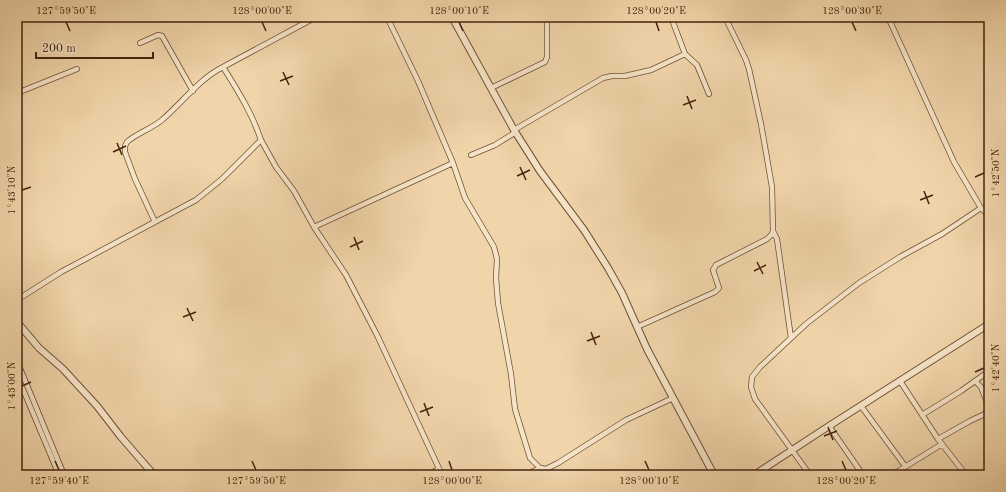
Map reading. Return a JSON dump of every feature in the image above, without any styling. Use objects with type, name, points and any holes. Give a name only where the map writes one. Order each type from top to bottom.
[{"type":"street","points":[[155,222],[125,152],[127,142],[132,137],[162,120],[212,74],[316,17]]},
{"type":"street","points":[[387,17],[418,81],[453,163],[465,198],[494,247],[496,253],[498,303],[511,374],[515,409],[530,458],[540,468],[546,469],[626,420],[673,398]]},
{"type":"street","points":[[452,17],[515,131],[540,171],[584,230],[605,262],[618,286],[647,349],[714,475]]},
{"type":"street","points":[[671,17],[685,54],[697,65],[709,94]]},
{"type":"street","points":[[725,17],[746,60],[761,124],[772,187],[773,231],[777,239],[791,338]]},
{"type":"street","points":[[888,17],[954,162],[981,208],[989,216]]},
{"type":"street","points":[[491,88],[545,62],[547,57],[547,18]]},
{"type":"street","points":[[140,43],[158,35],[162,36],[193,91]]},
{"type":"street","points":[[471,155],[494,145],[603,78],[625,76],[651,70],[685,54]]},
{"type":"street","points":[[223,67],[245,103],[255,123],[261,140],[276,167],[294,191],[314,227],[346,275],[378,337],[442,475]]},
{"type":"street","points":[[17,93],[77,69]]},
{"type":"street","points":[[17,300],[61,272],[183,208],[207,193],[261,140]]},
{"type":"street","points":[[314,227],[453,163]]},
{"type":"street","points":[[810,475],[755,399],[751,387],[752,377],[760,367],[806,324],[859,283],[900,257],[942,234],[981,208]]},
{"type":"street","points":[[637,328],[715,292],[719,288],[713,270],[716,265],[767,239],[773,231]]},
{"type":"street","points":[[17,322],[39,348],[62,369],[97,406],[121,438],[154,475]]},
{"type":"street","points":[[754,475],[792,449],[989,324]]},
{"type":"street","points":[[17,361],[64,475]]},
{"type":"street","points":[[922,415],[989,371]]},
{"type":"street","points":[[17,375],[59,475]]},
{"type":"street","points":[[900,381],[942,444],[966,475]]},
{"type":"street","points":[[975,381],[981,387],[989,407]]},
{"type":"street","points":[[861,406],[905,466]]},
{"type":"street","points":[[938,438],[989,412]]},
{"type":"street","points":[[828,426],[863,475]]},
{"type":"street","points":[[892,475],[942,444]]},
{"type":"street","points":[[526,475],[540,468]]},
{"type":"street","points":[[427,475],[439,469]]}]
